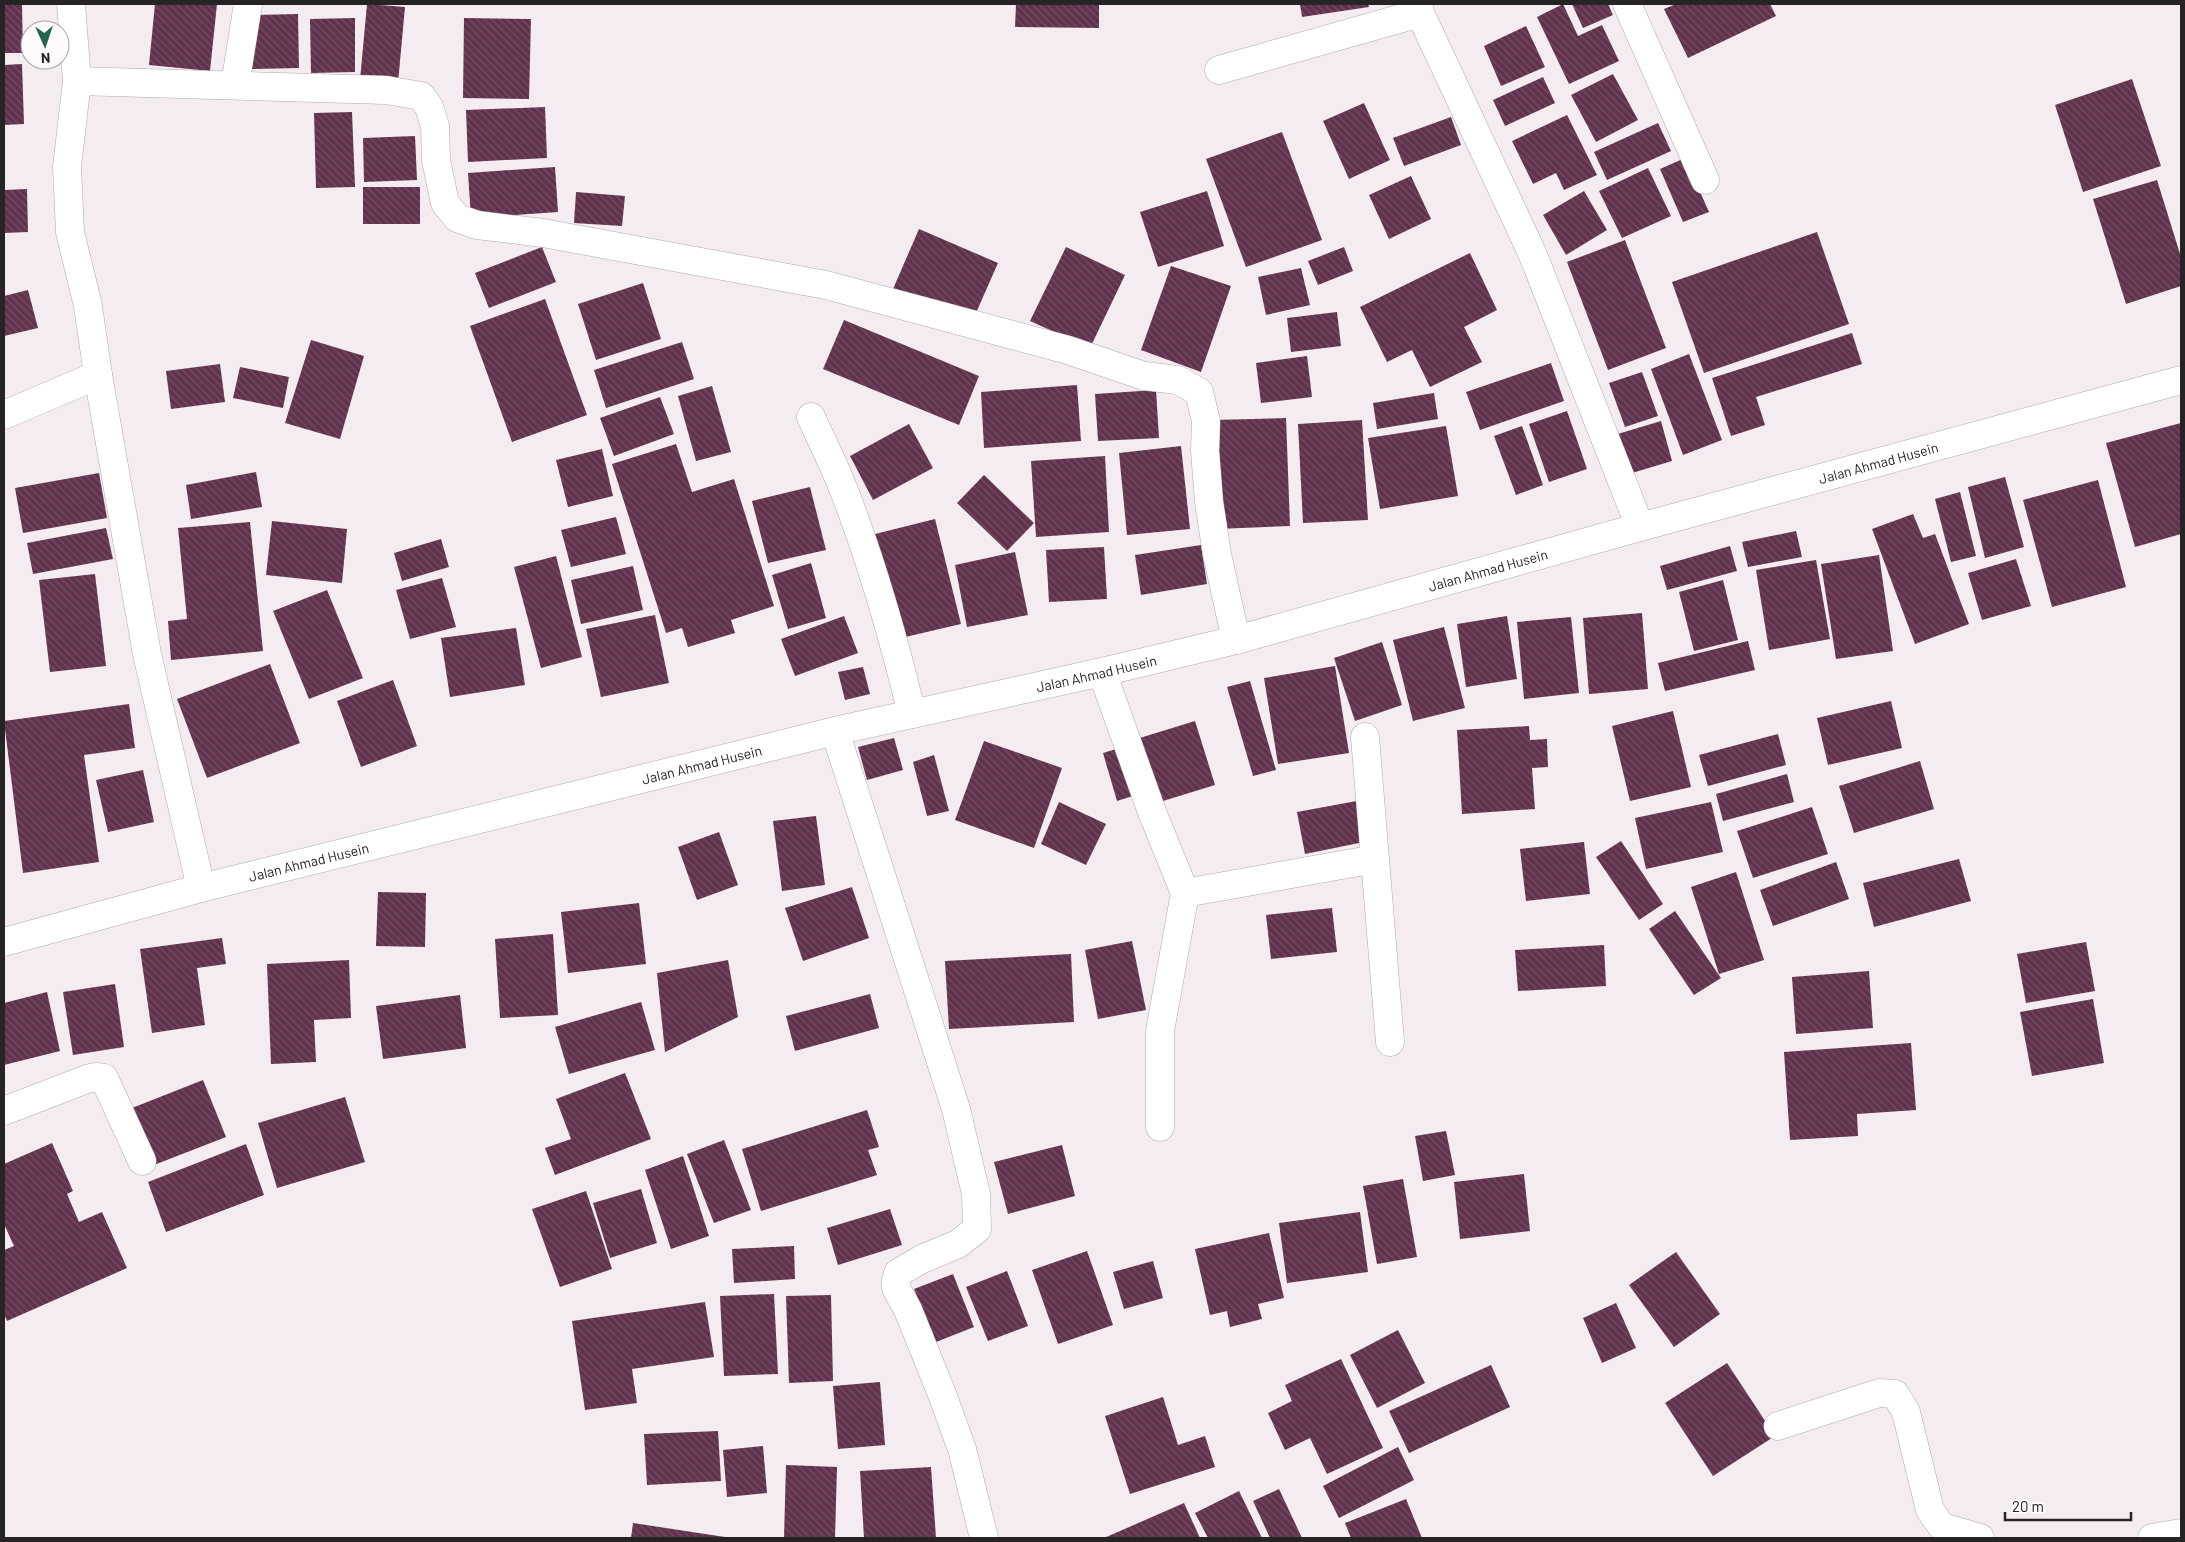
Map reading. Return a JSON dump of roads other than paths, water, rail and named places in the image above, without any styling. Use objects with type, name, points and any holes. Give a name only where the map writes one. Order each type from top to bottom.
[{"type":"street","points":[[71,4],[77,81],[67,167],[70,232],[88,306],[98,375],[148,654],[201,888]]},
{"type":"street","points":[[235,85],[248,4]]},
{"type":"street","points":[[1627,4],[1705,180]]},
{"type":"street","points":[[1219,70],[1419,8],[1532,255],[1640,527]]},
{"type":"street","points":[[77,81],[386,90],[421,96],[429,107],[435,126],[436,160],[445,203],[457,218],[477,225],[543,233],[826,285],[1068,350],[1144,376],[1178,380],[1199,392],[1206,421],[1204,452],[1209,502],[1217,554],[1236,640]]},
{"type":"street","points":[[4,415],[98,375]]},
{"type":"street","name":"Jalan Ahmad Husein","points":[[4,942],[201,888],[835,731],[1102,672],[1236,640],[1640,527],[2181,380]]},
{"type":"street","points":[[811,417],[840,482],[862,542],[894,639],[912,714]]},
{"type":"street","points":[[1102,672],[1152,812],[1185,893],[1160,1031],[1160,1127]]},
{"type":"street","points":[[835,731],[956,1109],[976,1194],[977,1229],[958,1244],[922,1259],[898,1273],[896,1288],[908,1310],[962,1449],[984,1538]]},
{"type":"street","points":[[1365,737],[1390,1042]]},
{"type":"street","points":[[1185,893],[1375,859]]},
{"type":"street","points":[[4,1110],[86,1078],[104,1078],[142,1161]]},
{"type":"street","points":[[1778,1426],[1879,1394],[1895,1394],[1906,1412],[1930,1510],[1942,1527],[1980,1538]]},
{"type":"street","points":[[2152,1538],[2181,1532]]}]
